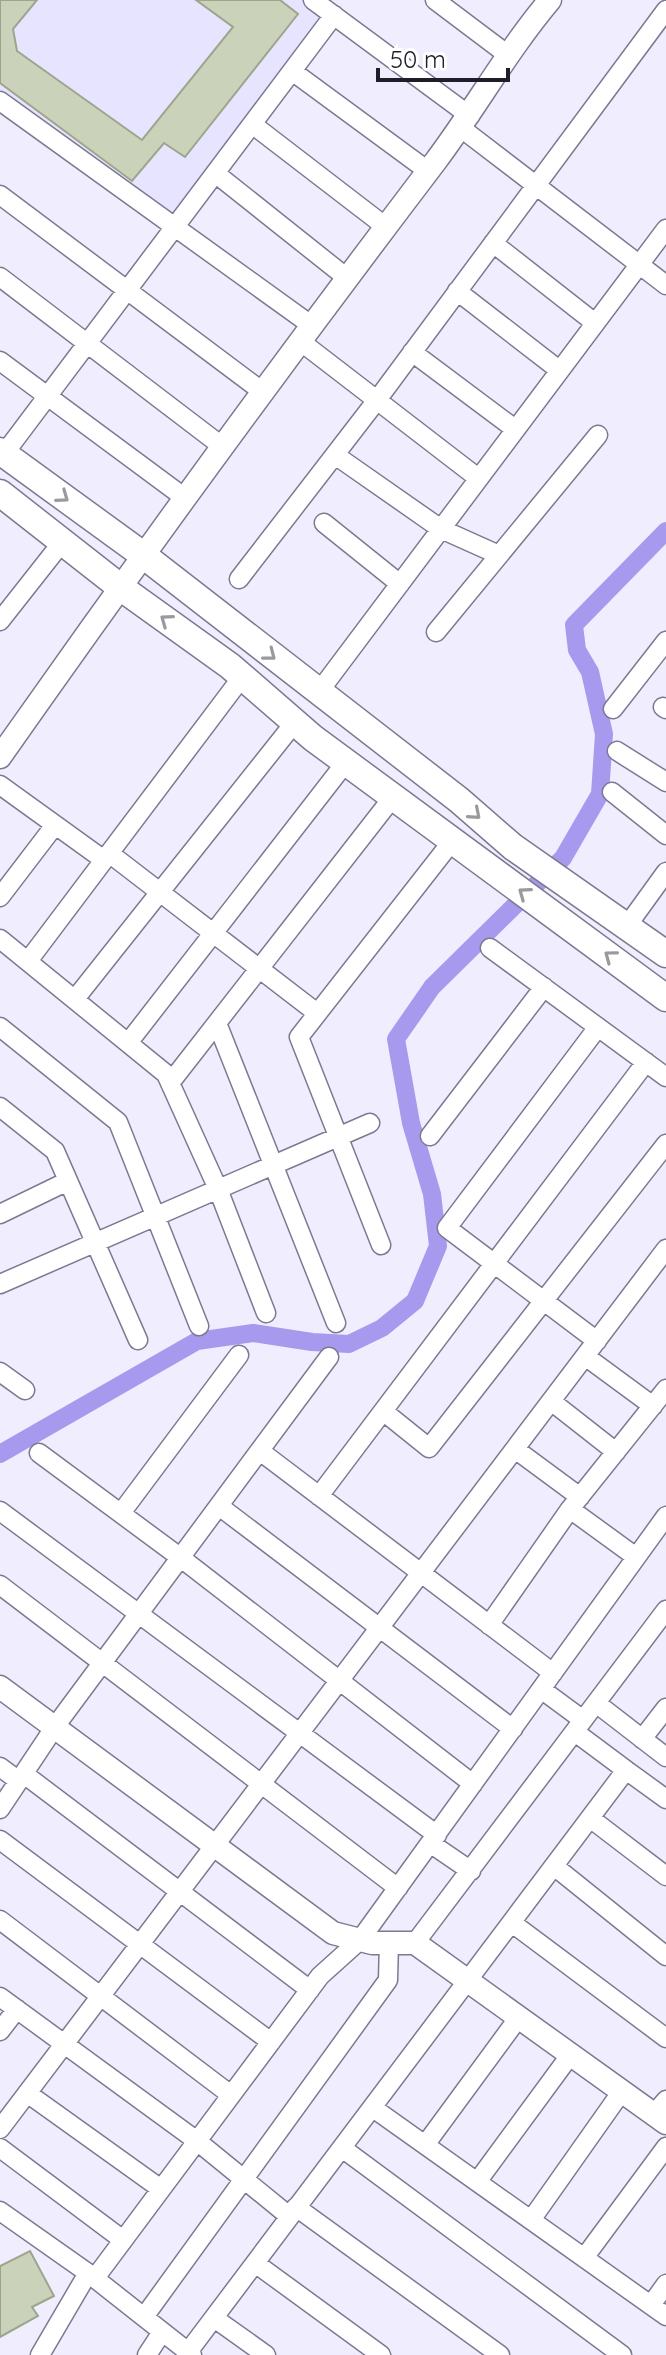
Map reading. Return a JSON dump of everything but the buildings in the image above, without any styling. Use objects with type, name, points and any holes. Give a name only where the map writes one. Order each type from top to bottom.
[{"type":"main road","points":[[2,453],[143,555],[459,800],[513,847],[666,954]]},
{"type":"main road","points":[[0,493],[242,677],[346,762],[666,998]]},
{"type":"street","points":[[313,0],[465,122],[536,186],[666,285]]},
{"type":"street","points":[[435,0],[508,55]]},
{"type":"street","points":[[0,757],[143,555],[305,333],[465,122],[523,32],[550,0]]},
{"type":"street","points":[[239,579],[377,400],[666,10]]},
{"type":"street","points":[[2,453],[334,15]]},
{"type":"street","points":[[292,71],[428,171]]},
{"type":"street","points":[[0,101],[174,227],[305,333],[377,400],[478,478]]},
{"type":"street","points":[[252,124],[386,227]]},
{"type":"street","points":[[215,173],[347,278]]},
{"type":"street","points":[[0,195],[263,392]]},
{"type":"street","points":[[318,693],[666,229]]},
{"type":"street","points":[[493,243],[595,323]]},
{"type":"street","points":[[0,277],[223,447]]},
{"type":"street","points":[[457,291],[559,370]]},
{"type":"street","points":[[412,352],[515,429]]},
{"type":"street","points":[[0,361],[185,498]]},
{"type":"street","points":[[436,632],[598,435]]},
{"type":"street","points":[[335,455],[441,529],[499,555]]},
{"type":"street","points":[[324,523],[400,584]]},
{"type":"street","points":[[3,612],[63,541]]},
{"type":"street","points":[[613,709],[666,641]]},
{"type":"street","points":[[28,961],[242,677]]},
{"type":"street","points":[[75,999],[295,722]]},
{"type":"street","points":[[617,751],[666,782]]},
{"type":"street","points":[[128,1043],[346,762]]},
{"type":"street","points":[[0,785],[55,825],[160,892],[317,1013]]},
{"type":"street","points":[[612,792],[666,835]]},
{"type":"street","points":[[170,1083],[393,797]]},
{"type":"street","points":[[0,897],[55,825]]},
{"type":"street","points":[[381,1245],[299,1037],[453,840]]},
{"type":"street","points":[[627,926],[658,897],[666,872]]},
{"type":"street","points":[[0,939],[166,1074],[218,1189],[266,1313]]},
{"type":"street","points":[[490,948],[666,1077]]},
{"type":"street","points":[[430,1136],[544,987]]},
{"type":"street","points":[[217,1023],[336,1323]]},
{"type":"street","points":[[0,1027],[118,1122],[199,1326]]},
{"type":"street","points":[[597,1341],[447,1228],[598,1027]]},
{"type":"street","points":[[319,1496],[646,1062]]},
{"type":"street","points":[[0,1107],[55,1151],[138,1340]]},
{"type":"street","points":[[0,1284],[370,1123]]},
{"type":"street","points":[[383,1411],[429,1448],[666,1144]]},
{"type":"street","points":[[0,1214],[68,1181]]},
{"type":"street","points":[[0,2129],[666,1249]]},
{"type":"street","points":[[121,1513],[239,1355]]},
{"type":"street","points":[[489,1625],[575,1503],[661,1398],[585,1356]]},
{"type":"street","points":[[0,1809],[54,1728],[329,1357]]},
{"type":"street","points":[[0,1372],[25,1390]]},
{"type":"street","points":[[551,1401],[616,1452]]},
{"type":"street","points":[[515,1449],[636,1557]]},
{"type":"street","points":[[260,1451],[553,1673]]},
{"type":"street","points":[[39,1453],[181,1558],[473,1784]]},
{"type":"street","points":[[219,1506],[513,1729]]},
{"type":"street","points":[[0,1511],[300,1733],[471,1871]]},
{"type":"street","points":[[40,2355],[91,2276],[123,2240],[320,1976],[360,1940],[636,1557],[660,1537],[666,1516]]},
{"type":"street","points":[[0,1585],[398,1888]]},
{"type":"street","points":[[415,1943],[666,1610]]},
{"type":"street","points":[[0,1687],[333,1933],[360,1940],[415,1943],[622,2091],[662,2112]]},
{"type":"street","points":[[541,1689],[626,1770],[666,1799]]},
{"type":"street","points":[[596,1703],[666,1757]]},
{"type":"street","points":[[642,1739],[666,1708]]},
{"type":"street","points":[[0,1767],[22,1778],[310,1990]]},
{"type":"street","points":[[0,2211],[91,2276],[190,2354],[292,2211],[626,1770]]},
{"type":"street","points":[[590,1818],[666,1876]]},
{"type":"street","points":[[0,1840],[271,2042]]},
{"type":"street","points":[[554,1866],[666,1956]]},
{"type":"street","points":[[0,1920],[231,2095]]},
{"type":"street","points":[[512,1923],[666,2038]]},
{"type":"street","points":[[144,2317],[388,1980],[389,1942]]},
{"type":"street","points":[[0,1997],[244,2179],[500,2355]]},
{"type":"street","points":[[0,2031],[17,2009]]},
{"type":"street","points":[[425,2145],[519,2017]]},
{"type":"street","points":[[477,2182],[571,2054]]},
{"type":"street","points":[[531,2220],[622,2091]]},
{"type":"street","points":[[27,2093],[161,2189]]},
{"type":"street","points":[[373,2108],[658,2310],[666,2284]]},
{"type":"street","points":[[584,2258],[666,2147]]},
{"type":"street","points":[[0,2148],[123,2240]]},
{"type":"street","points":[[342,2148],[622,2355]]},
{"type":"street","points":[[255,2263],[381,2355]]},
{"type":"street","points":[[214,2318],[266,2355]]},
{"type":"street","points":[[147,2355],[162,2332]]},
{"type":"shaded area","points":[[0,0],[314,0],[334,15],[174,227],[0,101]]},
{"type":"waterway","points":[[0,1454],[197,1341],[253,1333],[349,1344],[382,1328],[415,1301],[438,1246],[432,1194],[411,1123],[396,1039],[432,987],[563,858],[600,794],[604,734],[590,672],[577,650],[574,625],[666,531]]}]
